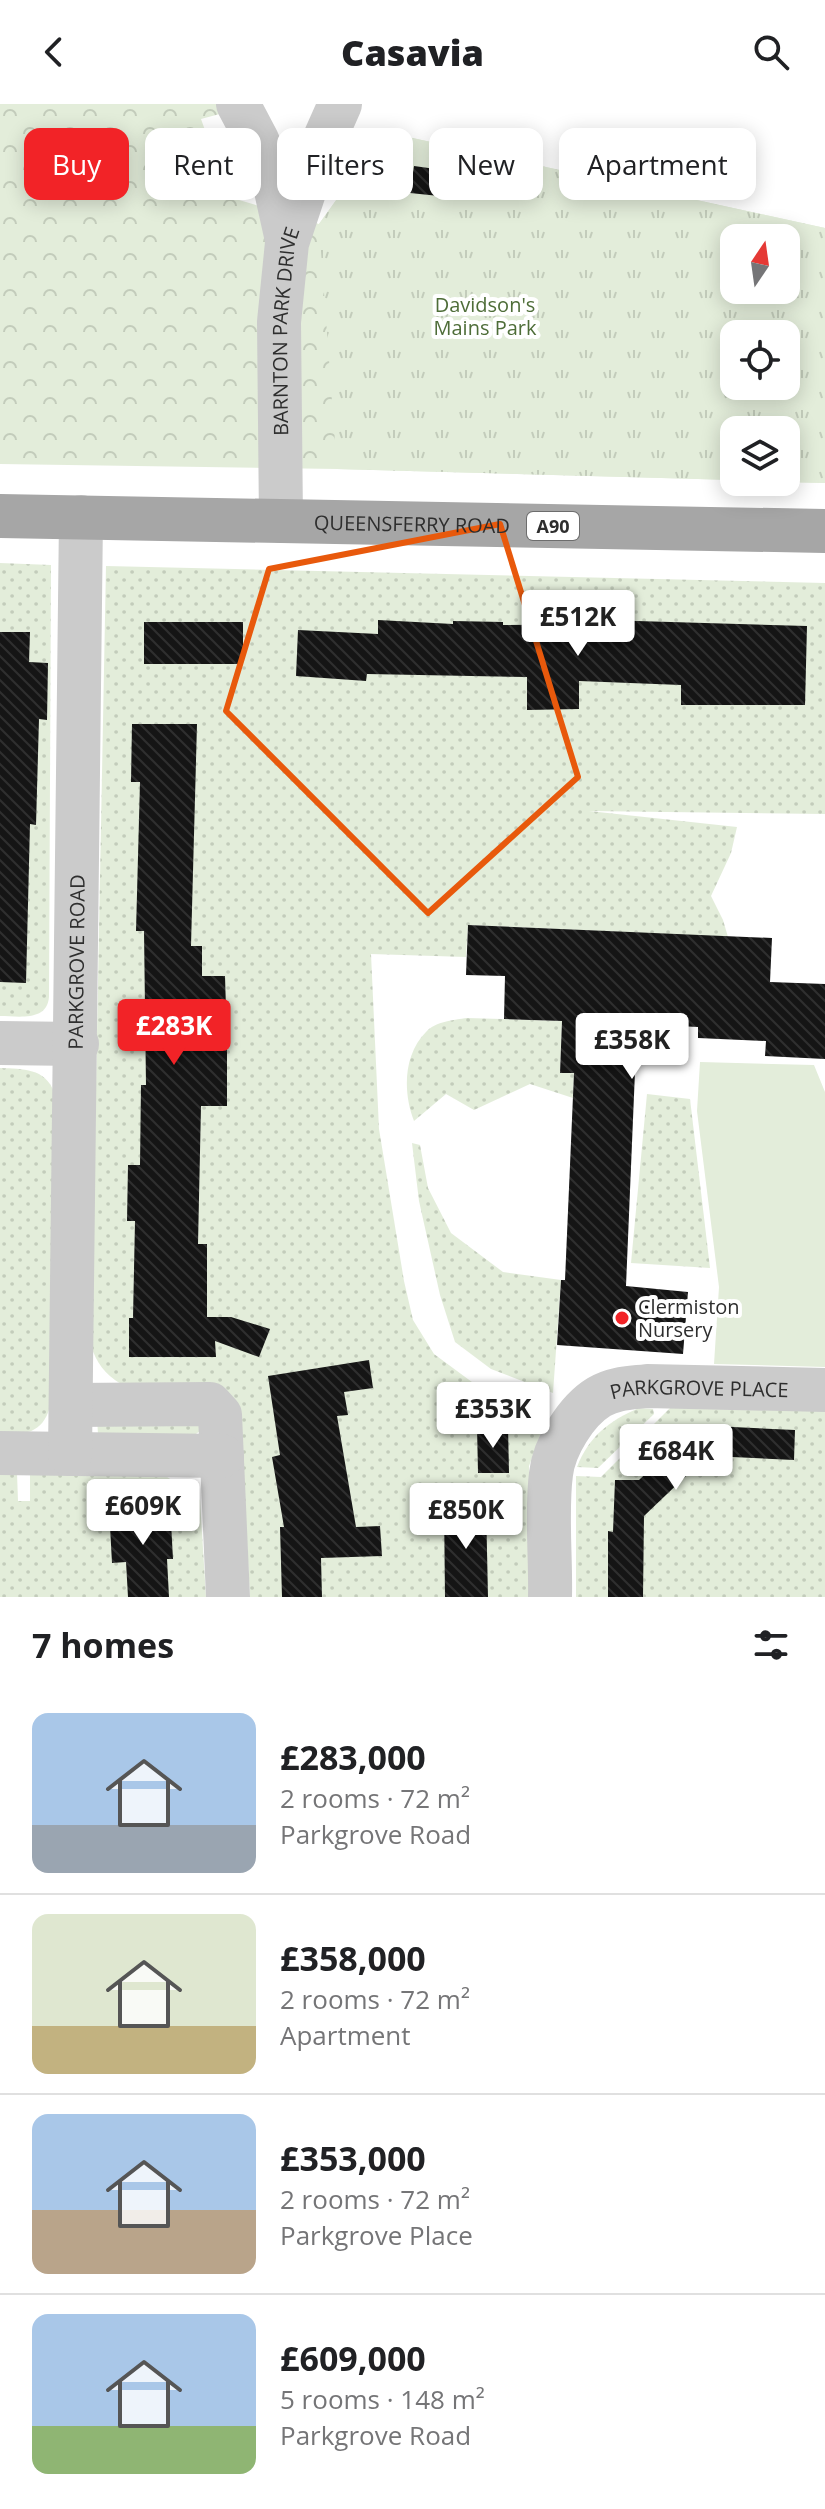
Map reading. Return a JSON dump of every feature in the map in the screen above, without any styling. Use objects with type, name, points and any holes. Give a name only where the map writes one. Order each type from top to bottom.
[{"type":"main road","name":"QUEENSFERRY ROAD","points":[[0,516],[825,531]]},
{"type":"street","points":[[238,104],[273,177],[287,243]]},
{"type":"street","name":"BARNTON PARK DRIVE","points":[[281,521],[279,322],[287,243],[313,165],[340,104]]},
{"type":"street","name":"PARKGROVE ROAD","points":[[70,1454],[81,517]]},
{"type":"street","points":[[0,1043],[77,1044]]},
{"type":"street","name":"PARKGROVE PLACE","points":[[550,1597],[551,1471],[563,1440],[580,1414],[599,1397],[620,1389],[647,1386],[825,1390]]},
{"type":"street","points":[[71,1405],[210,1404],[220,1415],[228,1597]]},
{"type":"street","points":[[0,1453],[222,1456]]},
{"type":"highlighted area","points":[[500,524],[578,777],[428,913],[226,711],[269,569]]},
{"type":"green space","points":[[0,104],[257,104],[201,119],[204,128],[145,128],[145,200],[239,200],[319,224],[336,200],[413,200],[413,138],[429,142],[429,200],[543,200],[543,166],[559,170],[559,200],[697,200],[825,228],[825,483],[800,482],[800,416],[720,416],[720,480],[0,464]]},
{"type":"green space","name":"Davidson's Mains Park","points":[[413,138],[429,142],[429,200],[543,200],[543,166],[559,170],[559,200],[697,200],[825,228],[825,483],[800,482],[800,416],[720,416],[720,480],[337,469],[319,224],[336,200],[413,200]]},
{"type":"green space","points":[[0,563],[51,565],[49,997],[43,1011],[23,1017],[0,1016]]},
{"type":"green space","points":[[106,566],[825,583],[825,814],[589,811],[737,827],[731,853],[711,896],[728,937],[468,925],[466,957],[371,954],[379,1129],[413,1320],[434,1354],[476,1385],[546,1419],[529,1466],[529,1597],[250,1597],[241,1430],[121,1384],[102,1368],[93,1351]]},
{"type":"green space","points":[[467,1018],[562,1021],[560,1072],[574,1073],[573,1098],[530,1084],[474,1110],[446,1094],[414,1121],[408,1099],[407,1075],[418,1041],[435,1025]]},
{"type":"green space","points":[[700,1062],[814,1065],[825,1092],[825,1367],[714,1364],[719,1287],[697,1111]]},
{"type":"green space","points":[[0,1068],[39,1074],[54,1092],[50,1407],[37,1428],[0,1436]]},
{"type":"green space","points":[[647,1094],[690,1099],[710,1268],[631,1263]]},
{"type":"green space","points":[[412,1143],[420,1145],[428,1188],[451,1233],[503,1272],[561,1280],[553,1393],[491,1369],[455,1342],[440,1295],[419,1201]]},
{"type":"green space","points":[[671,1407],[825,1411],[825,1597],[576,1597],[576,1476],[601,1477]]},
{"type":"green space","points":[[639,1408],[653,1409],[654,1414],[598,1468],[577,1467],[601,1431]]},
{"type":"green space","points":[[197,1416],[200,1431],[196,1434],[98,1434],[97,1419]]},
{"type":"green space","points":[[0,1473],[17,1473],[18,1501],[30,1501],[30,1473],[163,1474],[200,1500],[206,1597],[0,1597]]},
{"type":"building","points":[[414,166],[429,168],[429,195],[413,193]]},
{"type":"building","points":[[378,620],[453,624],[453,621],[503,622],[503,625],[603,624],[603,620],[807,626],[805,705],[681,705],[681,685],[579,681],[579,709],[527,710],[527,677],[367,674],[366,681],[296,676],[298,630],[378,634]]},
{"type":"building","points":[[144,622],[243,622],[243,664],[144,664]]},
{"type":"building","points":[[0,632],[30,632],[29,662],[48,663],[47,720],[39,719],[36,825],[30,824],[26,983],[0,982]]},
{"type":"building","points":[[132,724],[197,724],[191,946],[202,946],[202,976],[225,976],[227,1041],[227,1106],[201,1106],[198,1244],[207,1244],[207,1317],[231,1317],[270,1329],[259,1357],[215,1341],[216,1357],[129,1357],[135,1221],[127,1221],[128,1165],[140,1165],[141,1085],[146,1085],[144,931],[136,931],[140,782],[131,782]]},
{"type":"building","points":[[468,925],[772,938],[770,982],[825,984],[825,1059],[765,1056],[766,1041],[698,1038],[698,1027],[637,1024],[626,1286],[688,1292],[683,1354],[557,1345],[561,1280],[565,1280],[574,1073],[560,1073],[562,1021],[504,1019],[505,976],[466,975]]},
{"type":"building","points":[[369,1360],[373,1388],[344,1392],[348,1415],[337,1416],[356,1527],[380,1526],[382,1556],[321,1558],[322,1597],[282,1597],[280,1527],[284,1527],[272,1457],[280,1455],[268,1376]]},
{"type":"building","points":[[477,1426],[508,1426],[509,1473],[478,1473]]},
{"type":"building","points":[[712,1426],[795,1430],[794,1460],[711,1456],[711,1452],[644,1516],[643,1597],[608,1597],[608,1531],[613,1532],[615,1480],[639,1480],[662,1458],[663,1435],[712,1437]]},
{"type":"building","points":[[170,1504],[173,1559],[167,1559],[169,1597],[128,1597],[126,1562],[112,1563],[109,1508]]},
{"type":"building","points":[[444,1504],[486,1504],[488,1597],[445,1597]]},
{"type":"place","name":"Clermiston Nursery","points":[[622,1318]]}]
